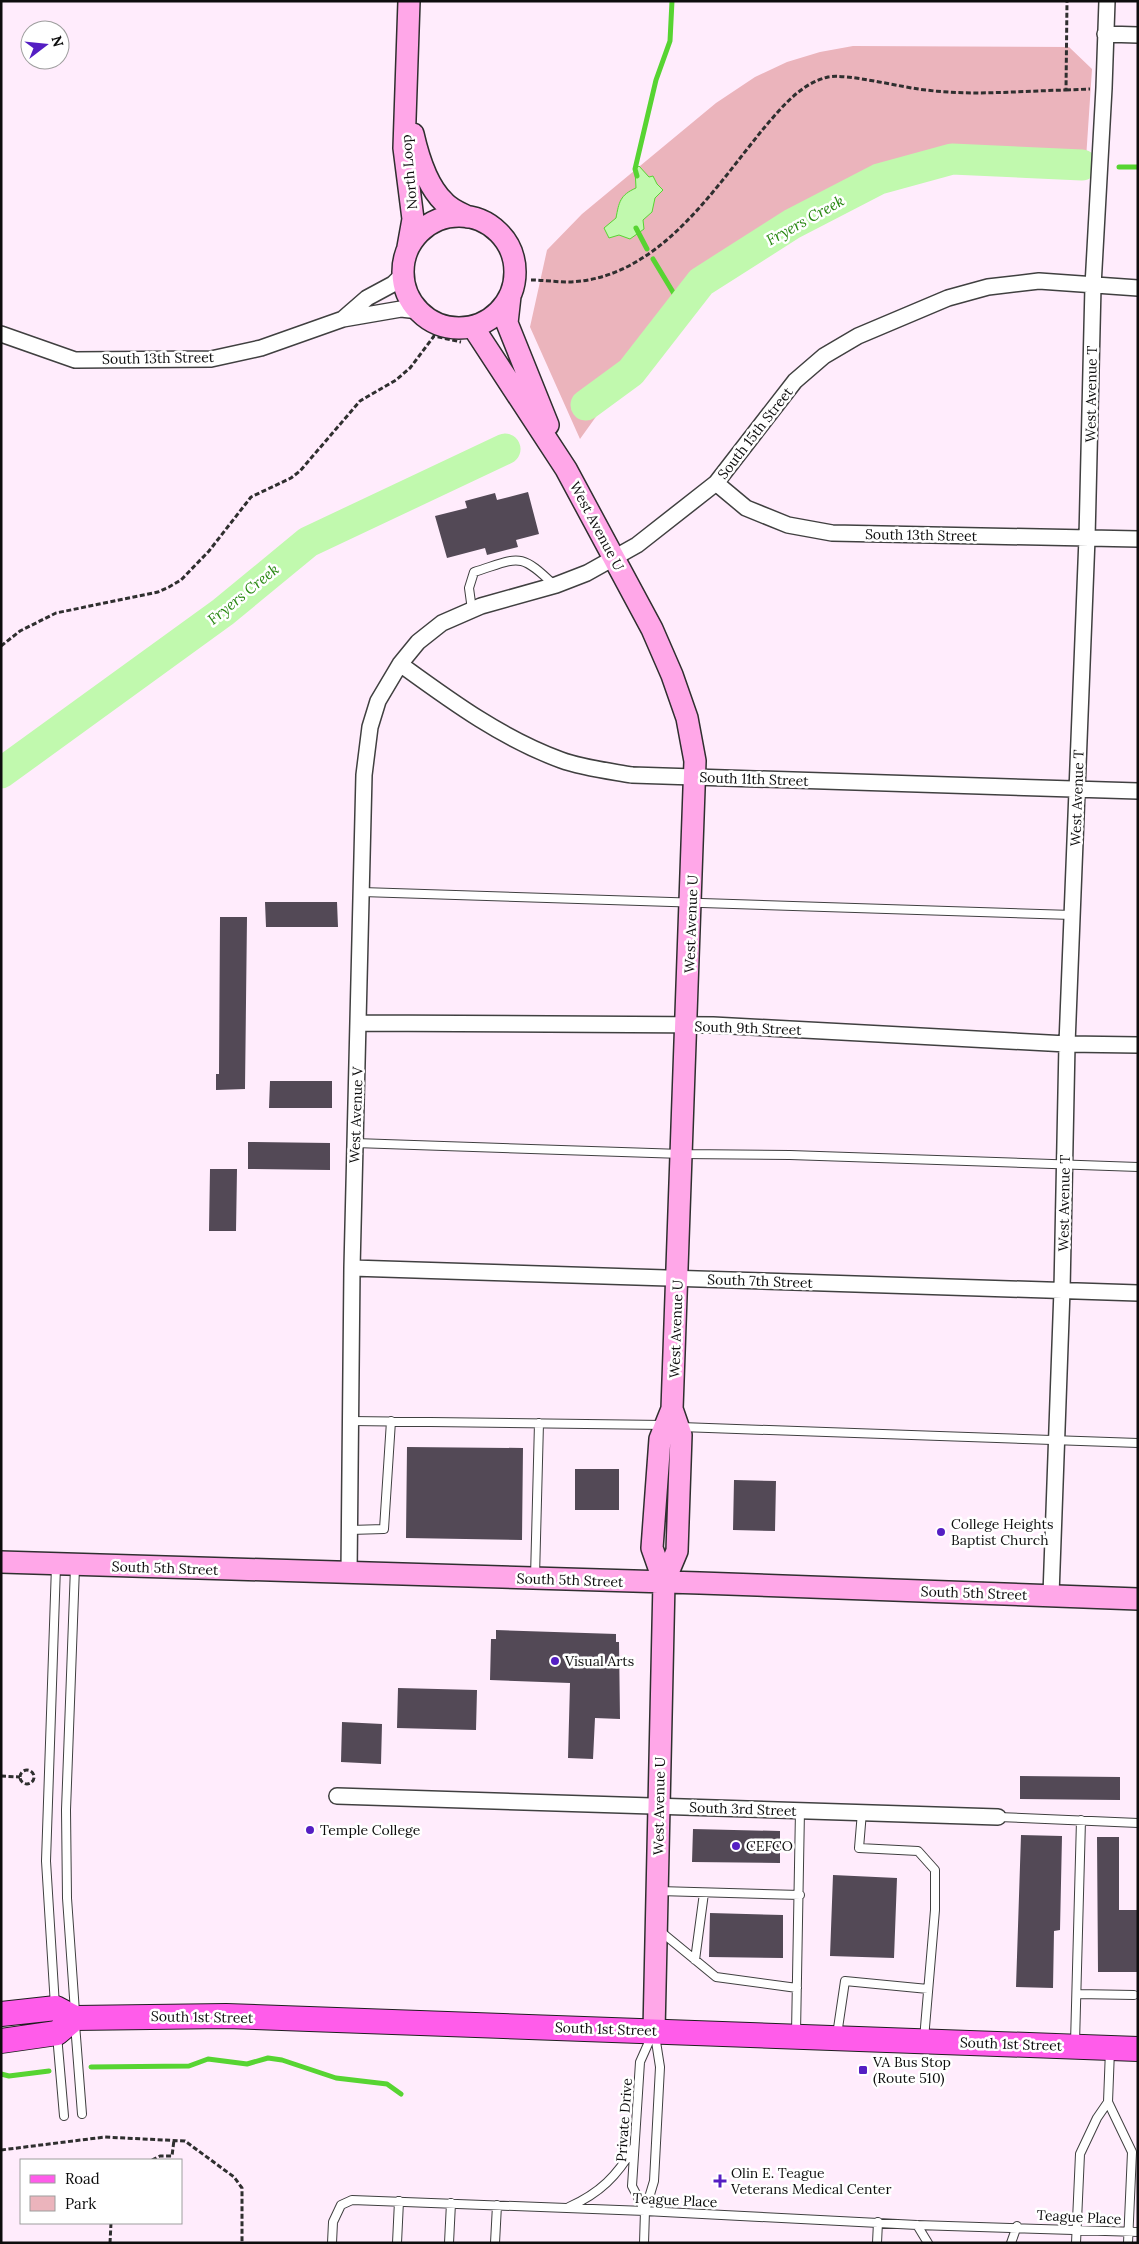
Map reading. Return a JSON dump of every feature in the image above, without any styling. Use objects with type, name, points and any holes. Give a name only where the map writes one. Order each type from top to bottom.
[{"type":"main road","name":"South 1st Street","points":[[1,2014],[60,2020],[226,2016],[796,2035],[1138,2049]]},
{"type":"main road","name":"South 1st Street","points":[[1,2041],[60,2020]]},
{"type":"street","name":"North Loop","points":[[408,250],[413,219],[404,148],[409,1]]},
{"type":"street","name":"West Avenue T","points":[[1051,1596],[1062,1290],[1067,1044],[1087,538],[1093,286],[1104,88],[1106,1]]},
{"type":"street","points":[[1105,34],[1138,35]]},
{"type":"street","name":"North Loop","points":[[405,94],[415,141],[424,170],[444,203],[468,217]]},
{"type":"street","points":[[453,217],[468,217],[482,221],[504,239],[511,252],[514,266],[514,281],[510,294],[499,311],[469,334],[458,328],[444,326],[430,320],[419,311],[410,300],[403,274],[408,250],[415,237],[426,227],[439,220],[453,217]]},
{"type":"street","name":"South 13th Street","points":[[343,320],[367,298],[393,284],[403,274]]},
{"type":"street","name":"South 15th Street","points":[[400,664],[418,642],[442,623],[472,610],[587,573],[637,545],[716,483],[795,381],[824,356],[858,336],[948,298],[988,287],[1039,281],[1138,288]]},
{"type":"street","name":"West Avenue U","points":[[510,294],[507,324],[566,469],[652,629],[672,675],[687,718],[695,762],[672,1420],[660,1439],[652,1548],[664,1582],[654,2031]]},
{"type":"street","name":"South 13th Street","points":[[1,334],[75,360],[212,359],[261,348],[343,320],[401,309],[419,311]]},
{"type":"street","name":"West Avenue U","points":[[469,334],[566,469]]},
{"type":"street","name":"South 13th Street","points":[[716,483],[746,508],[788,525],[832,533],[1138,539]]},
{"type":"street","name":"South 11th Street","points":[[400,664],[480,722],[526,746],[563,761],[632,775],[1138,791]]},
{"type":"street","name":"West Avenue V","points":[[349,1574],[352,1268],[364,775],[370,726],[378,700],[400,664]]},
{"type":"street","name":"South 9th Street","points":[[358,1023],[687,1025],[1067,1044],[1138,1045]]},
{"type":"street","name":"South 7th Street","points":[[352,1268],[1138,1293]]},
{"type":"street","name":"South 5th Street","points":[[1,1562],[349,1574],[664,1582],[1138,1599]]},
{"type":"street","name":"South 3rd Street","points":[[337,1796],[998,1817]]},
{"type":"lane","points":[[472,610],[469,588],[474,572],[513,560],[524,560],[533,565],[554,585]]},
{"type":"lane","points":[[362,892],[1072,915]]},
{"type":"lane","points":[[355,1143],[1138,1167]]},
{"type":"lane","points":[[350,1421],[539,1423],[672,1420],[1138,1443]]},
{"type":"lane","points":[[350,1530],[384,1529],[391,1421]]},
{"type":"lane","points":[[535,1578],[539,1423]]},
{"type":"lane","points":[[66,1564],[68,1898],[60,2020],[82,2114]]},
{"type":"lane","points":[[64,2116],[60,2020],[46,1861],[66,1564]]},
{"type":"lane","points":[[796,2035],[800,1895],[800,1810]]},
{"type":"lane","points":[[862,1812],[859,1848],[918,1851],[935,1870],[935,1910],[924,2041]]},
{"type":"lane","points":[[998,1817],[1138,1823]]},
{"type":"lane","points":[[1075,2046],[1081,1820]]},
{"type":"lane","points":[[657,1891],[800,1895]]},
{"type":"lane","points":[[696,1960],[704,1893]]},
{"type":"lane","points":[[656,1929],[716,1977],[797,1988]]},
{"type":"lane","points":[[837,2037],[845,1981],[928,1989]]},
{"type":"lane","points":[[1077,1994],[1134,1995]]},
{"type":"lane","points":[[644,2243],[645,2210],[654,2181],[660,2067],[654,2031]]},
{"type":"lane","name":"Private Drive","points":[[645,2210],[632,2186],[640,2062],[654,2031]]},
{"type":"lane","points":[[1110,2048],[1108,2102],[1132,2152],[1128,2243]]},
{"type":"lane","points":[[1076,2243],[1080,2154],[1097,2118],[1108,2102]]},
{"type":"lane","points":[[567,2208],[589,2198],[606,2186],[621,2168],[635,2145]]},
{"type":"lane","name":"Teague Place","points":[[332,2243],[333,2222],[341,2205],[352,2200],[645,2210],[917,2225],[1017,2226],[1138,2232]]},
{"type":"lane","points":[[397,2243],[399,2201]]},
{"type":"lane","points":[[449,2243],[451,2203]]},
{"type":"lane","points":[[496,2243],[497,2205]]},
{"type":"lane","points":[[877,2243],[878,2222]]},
{"type":"lane","points":[[917,2225],[928,2243]]},
{"type":"lane","points":[[1011,2243],[1017,2226]]},
{"type":"path","points":[[1066,90],[1067,1]]},
{"type":"path","points":[[531,280],[570,282],[607,274],[648,256],[677,232],[778,111],[802,89],[829,76],[927,90],[977,92],[1104,88]]},
{"type":"path","points":[[1,646],[20,631],[56,613],[158,592],[181,580],[209,551],[251,497],[291,478],[300,471],[360,401],[396,380],[410,368],[434,336],[469,334]]},
{"type":"path","points":[[26,1770],[31,1771],[34,1777],[31,1783],[27,1784],[20,1777],[22,1772],[26,1770]]},
{"type":"path","points":[[1,1776],[20,1777]]},
{"type":"path","points":[[1,2150],[105,2137],[186,2141],[234,2177],[242,2188],[242,2243]]},
{"type":"path","points":[[154,2159],[160,2156],[172,2156],[174,2140]]},
{"type":"path","points":[[110,2243],[111,2224]]},
{"type":"green space","points":[[853,46],[1069,47],[1092,69],[1086,159],[950,154],[874,172],[831,193],[699,280],[666,319],[580,439],[530,327],[547,250],[582,214],[716,103],[755,77],[787,62],[820,52]]},
{"type":"shaded area","points":[[639,166],[649,177],[653,176],[663,190],[655,198],[652,212],[643,220],[644,229],[630,239],[619,235],[609,238],[604,228],[616,218],[619,203],[623,196],[636,188],[635,169]]},
{"type":"building","points":[[528,492],[539,534],[516,540],[518,547],[487,555],[485,548],[447,558],[435,516],[467,508],[465,501],[495,493],[497,500]]},
{"type":"building","points":[[265,902],[337,902],[338,927],[266,927]]},
{"type":"building","points":[[220,917],[247,917],[245,1089],[216,1090],[216,1074],[219,1074]]},
{"type":"building","points":[[270,1081],[332,1081],[332,1108],[269,1108]]},
{"type":"building","points":[[248,1142],[330,1143],[330,1170],[248,1169]]},
{"type":"building","points":[[210,1169],[237,1169],[236,1231],[209,1231]]},
{"type":"building","points":[[407,1447],[523,1448],[522,1540],[406,1538]]},
{"type":"building","points":[[575,1469],[619,1469],[619,1510],[575,1510]]},
{"type":"building","points":[[734,1480],[776,1481],[775,1531],[733,1530]]},
{"type":"building","name":"Visual Arts","points":[[496,1630],[616,1634],[616,1642],[619,1642],[620,1719],[595,1718],[593,1759],[568,1758],[570,1683],[490,1680],[491,1639],[496,1639]]},
{"type":"building","points":[[398,1688],[477,1690],[476,1730],[397,1728]]},
{"type":"building","points":[[342,1722],[382,1724],[381,1764],[341,1762]]},
{"type":"building","points":[[1020,1776],[1120,1777],[1120,1800],[1020,1799]]},
{"type":"building","name":"CEFCO","points":[[693,1829],[780,1831],[780,1863],[692,1862]]},
{"type":"building","points":[[1021,1835],[1062,1836],[1060,1930],[1054,1931],[1053,1988],[1016,1987]]},
{"type":"building","points":[[1097,1837],[1119,1837],[1119,1910],[1138,1910],[1138,1972],[1098,1972]]},
{"type":"building","points":[[833,1875],[897,1878],[894,1958],[830,1956]]},
{"type":"building","points":[[710,1913],[783,1915],[783,1958],[709,1957]]},
{"type":"waterway","points":[[637,176],[635,169],[656,80],[670,41],[672,1]]},
{"type":"waterway","name":"Fryers Creek","points":[[586,405],[631,372],[701,282],[792,224],[879,179],[952,159],[1082,165]]},
{"type":"waterway","name":"Fryers Creek","points":[[1119,167],[1138,167]]},
{"type":"waterway","points":[[636,228],[647,249]]},
{"type":"waterway","points":[[653,259],[682,307]]},
{"type":"waterway","name":"Fryers Creek","points":[[1,773],[223,612],[308,542],[505,449]]},
{"type":"waterway","points":[[91,2067],[189,2066],[208,2059],[247,2064],[268,2058],[282,2060],[336,2078],[387,2084],[401,2094]]},
{"type":"waterway","points":[[1,2074],[9,2076],[49,2071]]},
{"type":"place","name":"College Heights Baptist Church","points":[[941,1532]]},
{"type":"place","name":"Visual Arts","points":[[555,1661]]},
{"type":"place","name":"Temple College","points":[[310,1830]]},
{"type":"place","name":"CEFCO","points":[[736,1846]]},
{"type":"place","name":"VA Bus Stop (Route 510)","points":[[863,2070]]},
{"type":"place","name":"Olin E. Teague Veterans Medical Center","points":[[720,2181]]}]
